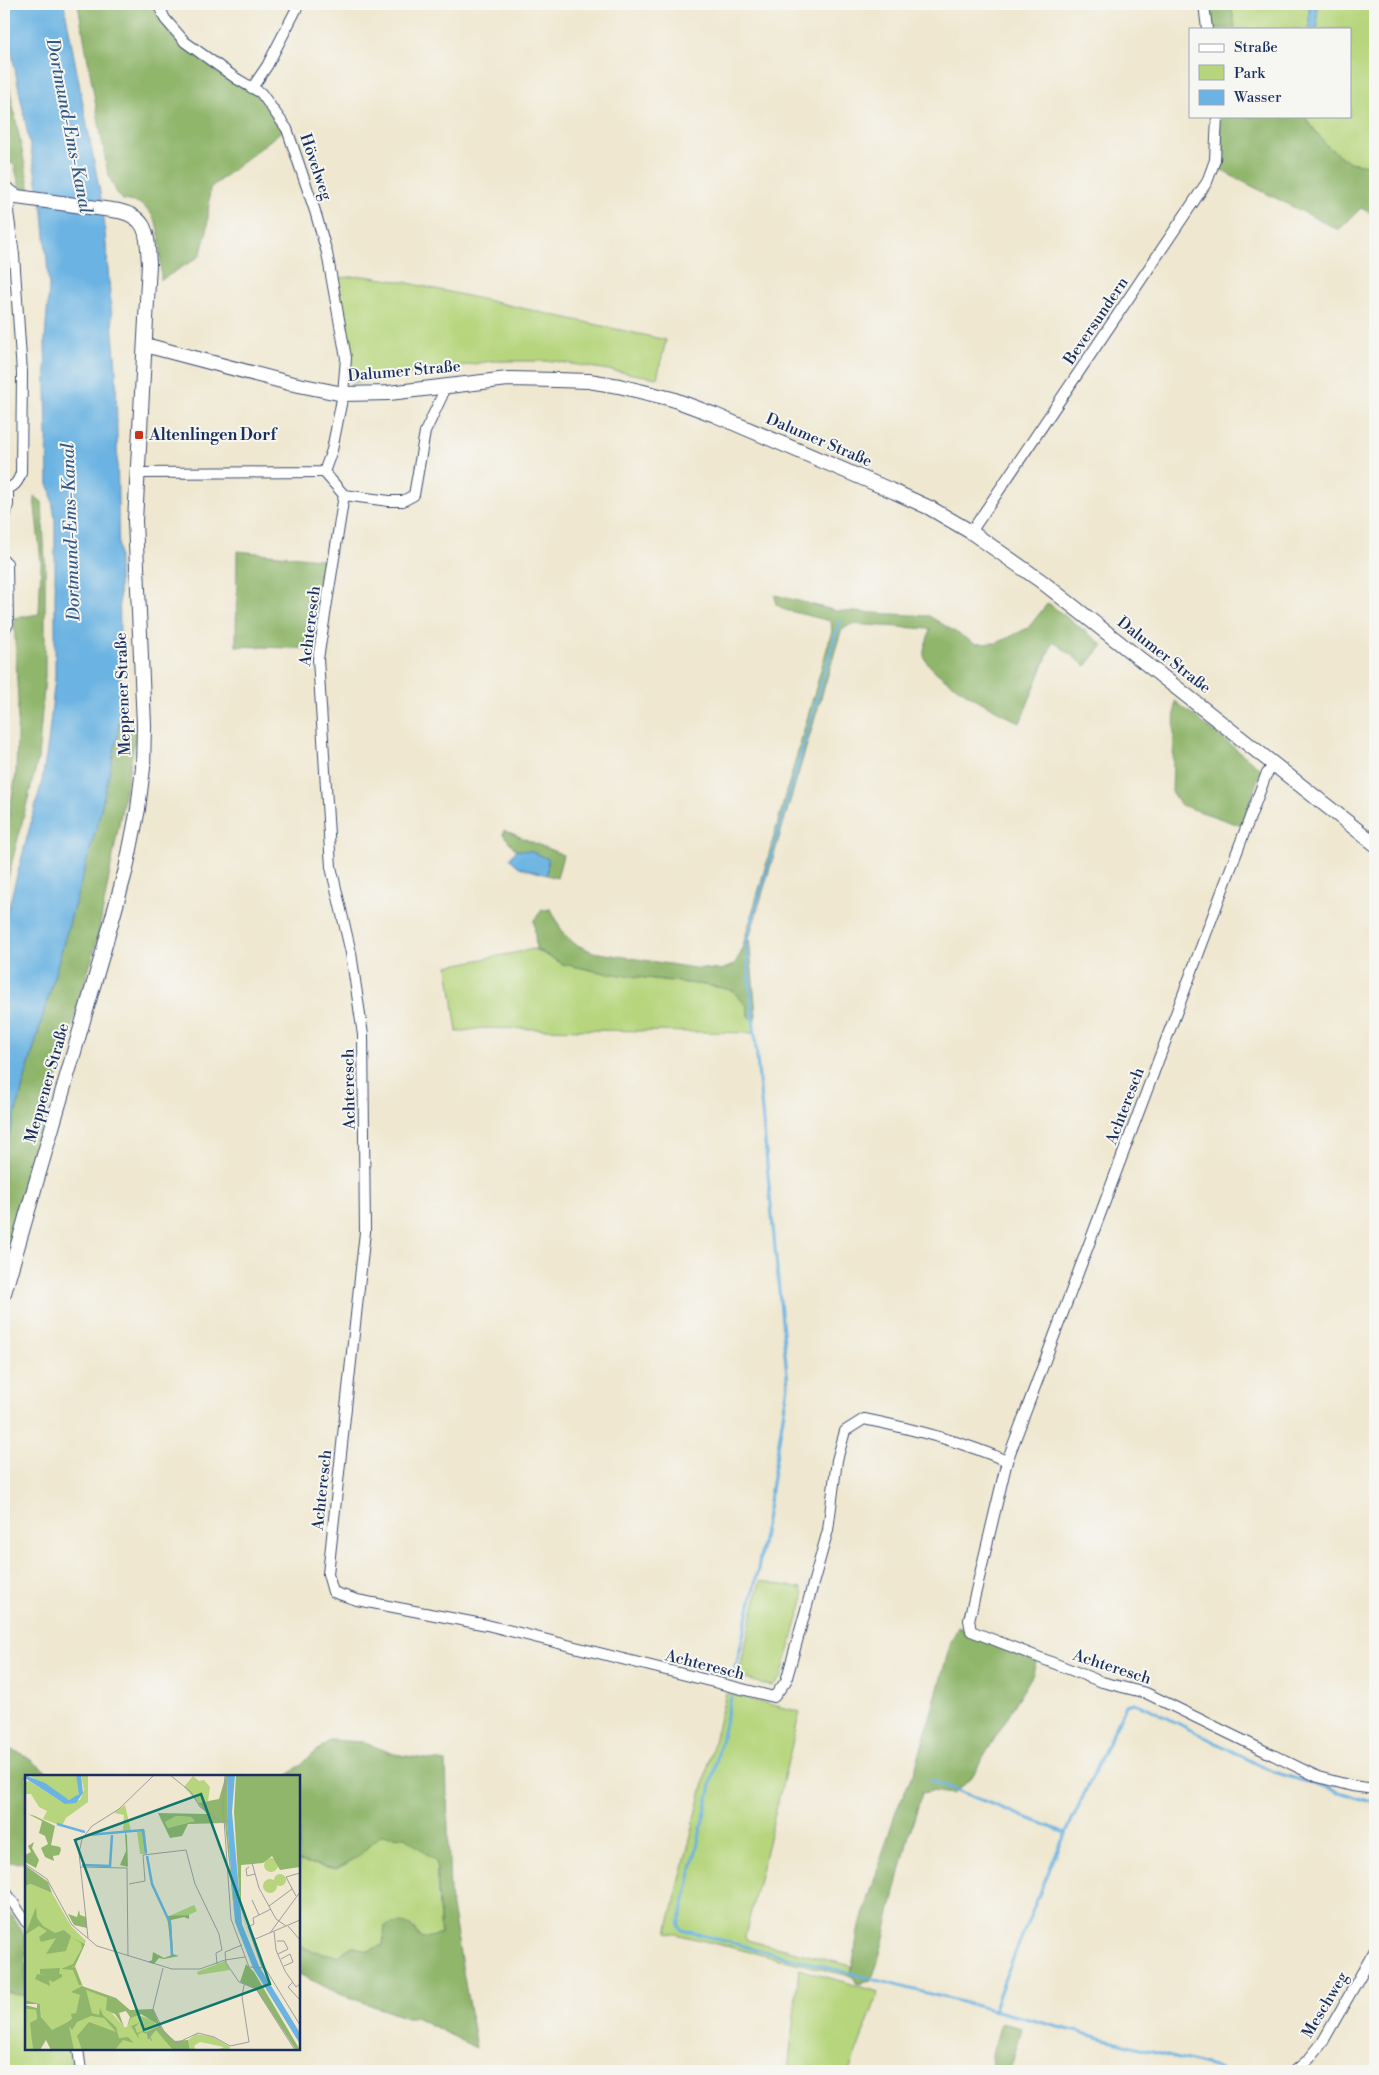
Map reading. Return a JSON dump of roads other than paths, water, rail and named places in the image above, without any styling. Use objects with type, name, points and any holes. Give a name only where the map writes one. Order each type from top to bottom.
[{"type":"main road","name":"Meppener Straße","points":[[4,1292],[116,907],[128,862],[138,809],[143,768],[144,726],[135,521],[136,473],[148,273],[147,237],[140,220],[119,211],[25,198],[7,192]]},
{"type":"main road","name":"Dalumer Straße","points":[[145,345],[289,383],[343,394],[390,393],[508,379],[589,381],[619,386],[672,400],[715,415],[895,492],[937,512],[972,532],[1041,582],[1375,844]]},
{"type":"street","name":"Hövelweg","points":[[158,4],[165,19],[185,42],[264,96],[287,129],[315,211],[335,288],[346,358],[343,394]]},
{"type":"street","points":[[252,88],[267,66],[299,4]]},
{"type":"street","points":[[1204,4],[1207,28]]},
{"type":"street","name":"Beversundern","points":[[972,532],[1207,182],[1214,160],[1216,118]]},
{"type":"street","points":[[4,520],[8,504],[6,489],[14,486],[19,480],[21,473],[22,372],[16,273],[7,192]]},
{"type":"street","points":[[136,473],[324,472],[344,495],[403,501],[414,495],[425,432],[442,396],[443,386]]},
{"type":"street","points":[[324,472],[332,450],[343,394]]},
{"type":"street","name":"Achteresch","points":[[344,495],[318,660],[331,867],[351,953],[363,1035],[365,1232],[328,1574],[333,1592],[357,1600],[488,1625],[774,1697],[786,1681],[828,1530],[837,1460],[845,1431],[864,1419],[896,1425],[972,1445],[1007,1461]]},
{"type":"street","points":[[4,561],[7,563],[8,624],[4,630]]},
{"type":"street","name":"Achteresch","points":[[1274,764],[1266,775],[1007,1461],[969,1620],[971,1631],[1102,1682],[1146,1693],[1318,1777],[1352,1786],[1375,1789]]},
{"type":"street","points":[[4,1889],[25,1920]]},
{"type":"street","name":"Meschweg","points":[[1295,2071],[1309,2059],[1322,2043],[1375,1950]]},
{"type":"street","points":[[78,2050],[81,2071]]},
{"type":"water","name":"Dortmund-Ems-Kanal","points":[[4,4],[64,4],[101,198],[116,369],[121,702],[117,738],[98,822],[4,1153],[4,924],[42,781],[48,743],[55,677],[55,519],[48,485],[45,339],[49,287],[43,212],[4,13]]},
{"type":"water","points":[[1309,4],[1317,4],[1318,28],[1309,28]]},
{"type":"water","points":[[516,850],[530,851],[548,859],[547,875],[519,867],[510,859]]},
{"type":"waterway","points":[[734,1676],[758,1570],[788,1385],[746,942],[840,620]]},
{"type":"waterway","points":[[731,1697],[679,1926],[682,1930],[1214,2067],[1222,2071]]},
{"type":"waterway","points":[[993,2011],[1055,1856],[1126,1705],[1134,1703],[1146,1707],[1271,1771],[1375,1803]]},
{"type":"waterway","points":[[930,1780],[1066,1833]]},
{"type":"place","name":"Altenlingen Dorf","points":[[139,435]]}]
